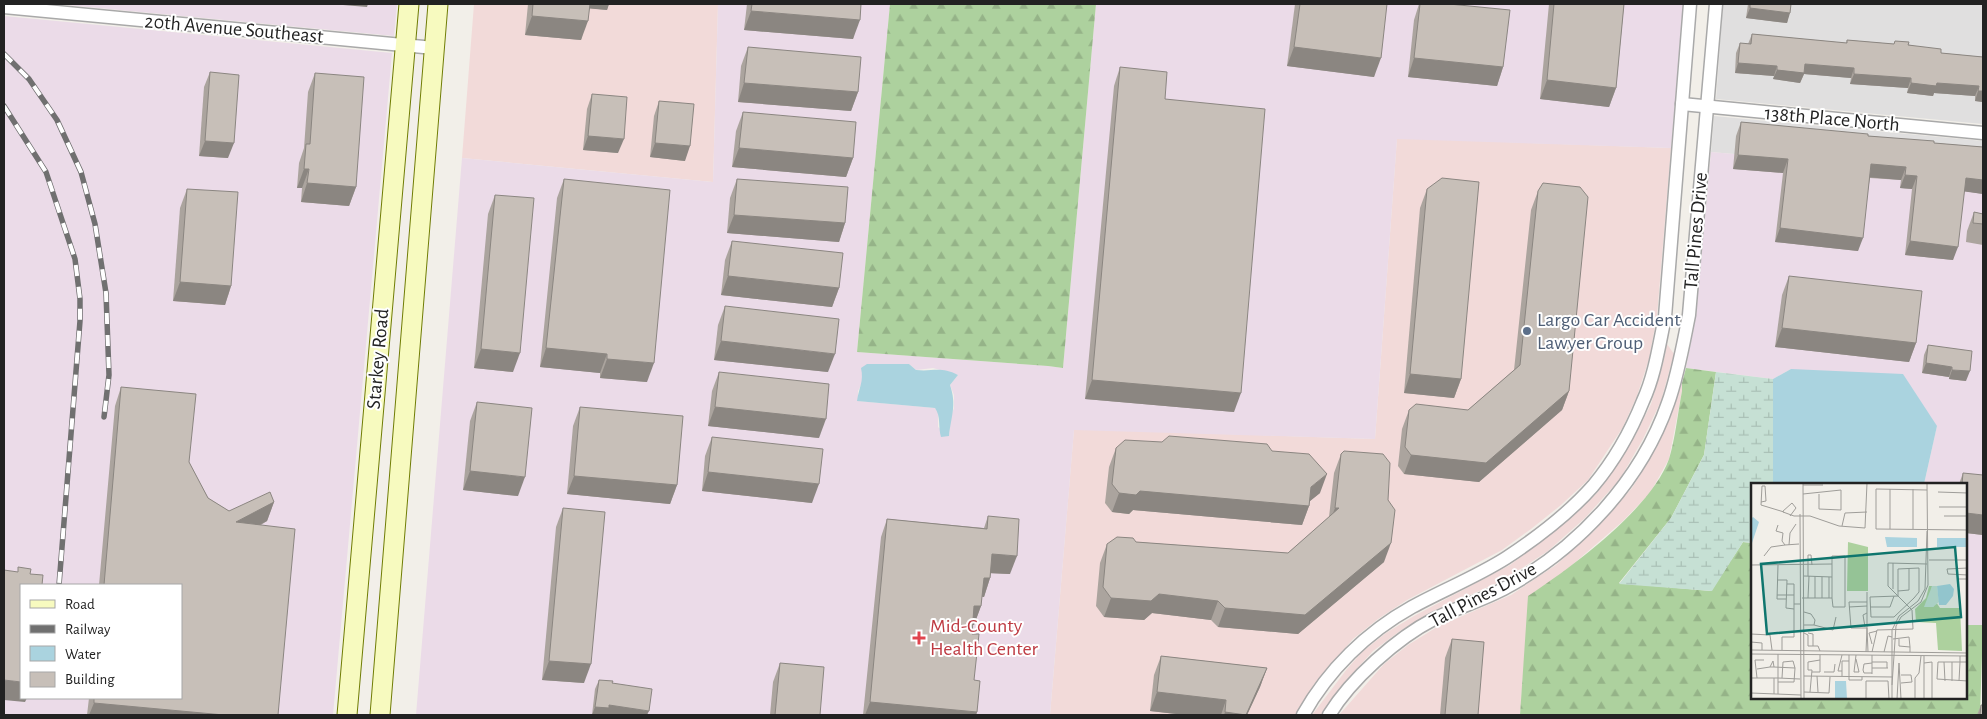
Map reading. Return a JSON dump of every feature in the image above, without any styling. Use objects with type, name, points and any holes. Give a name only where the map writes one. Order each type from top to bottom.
[{"type":"main road","name":"Starkey Road","points":[[347,715],[409,4]]},
{"type":"main road","name":"Starkey Road","points":[[380,715],[438,4]]},
{"type":"street","name":"Tall Pines Drive","points":[[1303,715],[1321,689],[1357,646],[1382,626],[1410,608],[1506,558],[1573,506],[1593,486],[1629,431],[1644,400],[1656,361],[1665,317],[1690,4]]},
{"type":"street","name":"Tall Pines Drive","points":[[1329,715],[1379,657],[1433,620],[1507,588],[1552,558],[1590,524],[1626,484],[1650,443],[1668,404],[1680,361],[1689,315],[1716,4]]},
{"type":"street","name":"20th Avenue Southeast","points":[[4,7],[434,48]]},
{"type":"street","name":"138th Place North","points":[[1682,104],[1983,133]]},
{"type":"shaded area","points":[[56,4],[397,4],[394,36]]},
{"type":"shaded area","points":[[474,4],[718,4],[713,182],[462,158]]},
{"type":"shaded area","points":[[718,4],[890,4],[857,352],[1063,368],[1096,4],[1683,4],[1671,148],[1397,139],[1375,439],[1074,430],[1050,715],[416,715],[462,158],[713,182]],"holes":[[[886,364],[909,364],[916,370],[933,368],[958,375],[950,385],[954,395],[954,408],[950,419],[949,436],[938,427],[938,412],[935,408],[858,401],[858,391],[864,379]]]},
{"type":"shaded area","points":[[1723,4],[1983,4],[1983,124],[1716,99]]},
{"type":"shaded area","points":[[4,16],[392,53],[333,715],[4,715]]},
{"type":"shaded area","points":[[1714,116],[1983,141],[1983,176],[1711,152]]},
{"type":"shaded area","points":[[1397,138],[1671,148],[1657,316],[1649,359],[1637,396],[1623,427],[1588,480],[1531,529],[1502,550],[1407,600],[1378,619],[1353,639],[1315,683],[1295,715],[1050,715],[1074,429],[1375,439]]},
{"type":"shaded area","points":[[1711,152],[1983,176],[1983,625],[1967,625],[1967,483],[1924,483],[1937,426],[1791,369],[1773,379],[1686,368],[1696,316]]},
{"type":"shaded area","points":[[1667,344],[1674,354],[1661,401],[1643,439],[1620,479],[1585,518],[1548,551],[1504,580],[1431,612],[1400,631],[1373,651],[1342,685],[1321,715],[1312,715],[1362,652],[1386,633],[1510,565],[1570,519],[1598,492],[1635,436],[1651,404]]},
{"type":"shaded area","points":[[1682,383],[1669,459],[1650,493],[1623,521],[1564,572],[1529,596],[1520,715],[1339,715],[1384,664],[1408,645],[1437,627],[1511,595],[1556,565],[1594,531],[1632,488],[1657,447],[1674,408]]},
{"type":"green space","points":[[890,4],[1096,4],[1063,368],[857,352]]},
{"type":"green space","points":[[1686,368],[1716,372],[1704,455],[1671,518],[1619,583],[1711,591],[1743,542],[1751,543],[1751,699],[1967,699],[1967,625],[1983,625],[1980,715],[1520,715],[1528,596],[1587,553],[1608,535],[1628,517],[1660,478],[1669,459],[1675,435],[1682,383]]},
{"type":"green space","points":[[1716,372],[1773,379],[1773,483],[1751,483],[1751,543],[1743,542],[1712,591],[1619,584],[1671,518],[1704,455]]},
{"type":"water","points":[[867,364],[909,364],[916,370],[941,370],[958,375],[950,385],[953,411],[949,436],[941,437],[938,414],[935,408],[857,401],[862,381],[861,368]]},
{"type":"water","points":[[1791,369],[1903,374],[1937,426],[1924,483],[1773,483],[1773,379]]},
{"type":"building","points":[[533,4],[590,4],[588,21],[532,16]]},
{"type":"building","points":[[752,4],[861,4],[860,20],[751,11]]},
{"type":"building","points":[[1300,4],[1387,4],[1381,58],[1294,47]]},
{"type":"building","points":[[1420,4],[1449,4],[1510,10],[1503,67],[1414,58]]},
{"type":"building","points":[[1554,4],[1624,4],[1616,88],[1547,80]]},
{"type":"building","points":[[1750,4],[1791,4],[1790,13],[1750,8]]},
{"type":"building","points":[[1752,34],[1847,43],[1847,40],[1894,44],[1895,41],[1909,42],[1908,45],[1941,49],[1941,53],[1983,57],[1983,91],[1978,91],[1979,86],[1937,83],[1936,86],[1911,83],[1911,78],[1854,74],[1854,68],[1805,64],[1804,73],[1777,70],[1777,66],[1738,63],[1740,43],[1751,44]]},
{"type":"building","points":[[748,47],[861,57],[858,92],[744,83]]},
{"type":"building","points":[[1120,67],[1167,72],[1165,99],[1265,109],[1241,393],[1092,380]]},
{"type":"building","points":[[210,72],[239,75],[234,143],[205,141]]},
{"type":"building","points":[[315,73],[364,77],[356,187],[307,183],[309,169],[304,169],[306,144],[310,144]]},
{"type":"building","points":[[592,94],[627,97],[624,139],[588,136]]},
{"type":"building","points":[[659,101],[694,104],[690,146],[655,143]]},
{"type":"building","points":[[743,112],[856,122],[853,158],[739,148]]},
{"type":"building","points":[[1741,122],[1983,147],[1983,180],[1966,178],[1958,247],[1910,241],[1917,176],[1905,175],[1906,167],[1871,164],[1863,238],[1780,228],[1788,159],[1738,155]]},
{"type":"building","points":[[1442,178],[1479,182],[1461,379],[1410,374],[1427,189]]},
{"type":"building","points":[[564,179],[670,190],[654,363],[607,359],[607,354],[546,348]]},
{"type":"building","points":[[737,179],[848,187],[845,223],[734,215]]},
{"type":"building","points":[[1543,183],[1580,187],[1588,197],[1569,391],[1486,463],[1411,455],[1405,447],[1409,410],[1416,404],[1468,410],[1520,365],[1538,191]]},
{"type":"building","points":[[187,189],[238,192],[231,286],[180,282]]},
{"type":"building","points":[[495,195],[534,198],[520,353],[481,349]]},
{"type":"building","points":[[1974,212],[1983,214],[1983,224],[1973,223]]},
{"type":"building","points":[[732,241],[843,253],[839,288],[728,276]]},
{"type":"building","points":[[1789,276],[1922,291],[1916,343],[1782,328]]},
{"type":"building","points":[[725,306],[839,319],[835,354],[721,341]]},
{"type":"building","points":[[1928,345],[1972,351],[1970,371],[1952,370],[1952,367],[1926,363]]},
{"type":"building","points":[[719,372],[829,384],[826,419],[715,407]]},
{"type":"building","points":[[121,387],[196,394],[189,462],[208,498],[229,511],[270,492],[274,502],[236,522],[295,529],[278,715],[224,715],[94,703],[94,699],[182,699],[182,584],[104,584]]},
{"type":"building","points":[[477,402],[532,408],[525,477],[470,471]]},
{"type":"building","points":[[580,407],[683,416],[677,485],[574,476]]},
{"type":"building","points":[[1169,436],[1267,444],[1272,451],[1309,454],[1327,474],[1311,487],[1309,506],[1140,491],[1136,495],[1119,493],[1112,484],[1116,448],[1125,440],[1162,442]]},
{"type":"building","points":[[712,437],[823,449],[819,484],[708,472]]},
{"type":"building","points":[[1344,451],[1383,454],[1390,463],[1388,500],[1395,510],[1391,543],[1305,615],[1225,608],[1218,601],[1159,594],[1151,601],[1111,598],[1103,587],[1107,544],[1117,537],[1133,538],[1136,542],[1288,553],[1339,508],[1335,508],[1341,454]]},
{"type":"building","points":[[1963,473],[1983,475],[1983,515],[1967,513],[1967,483],[1962,483]]},
{"type":"building","points":[[563,508],[605,512],[591,664],[549,661]]},
{"type":"building","name":"Mid-County Health Center","points":[[988,516],[1019,519],[1017,556],[992,554],[990,578],[984,578],[981,606],[974,606],[972,634],[979,634],[974,680],[980,681],[977,712],[870,702],[887,519],[987,529]]},
{"type":"building","points":[[18,567],[31,569],[30,574],[43,575],[42,584],[20,584],[20,682],[4,680],[4,570],[18,572]]},
{"type":"building","points":[[1452,639],[1484,642],[1478,715],[1445,715]]},
{"type":"building","points":[[1161,656],[1267,668],[1246,715],[1225,712],[1226,700],[1157,692]]},
{"type":"building","points":[[780,663],[824,667],[820,715],[775,715]]},
{"type":"building","points":[[599,680],[652,689],[649,711],[609,705],[609,708],[595,707]]},
{"type":"building","points":[[1981,705],[1983,705],[1983,715],[1980,715]]},
{"type":"railway","points":[[4,54],[29,79],[57,120],[81,172],[95,224],[106,293],[109,375],[104,417]]},
{"type":"railway","points":[[4,106],[46,172],[75,259],[80,299],[80,321],[59,584]]},
{"type":"place","name":"Largo Car Accident Lawyer Group","points":[[1527,331]]},
{"type":"place","name":"Mid-County Health Center","points":[[919,638]]}]
